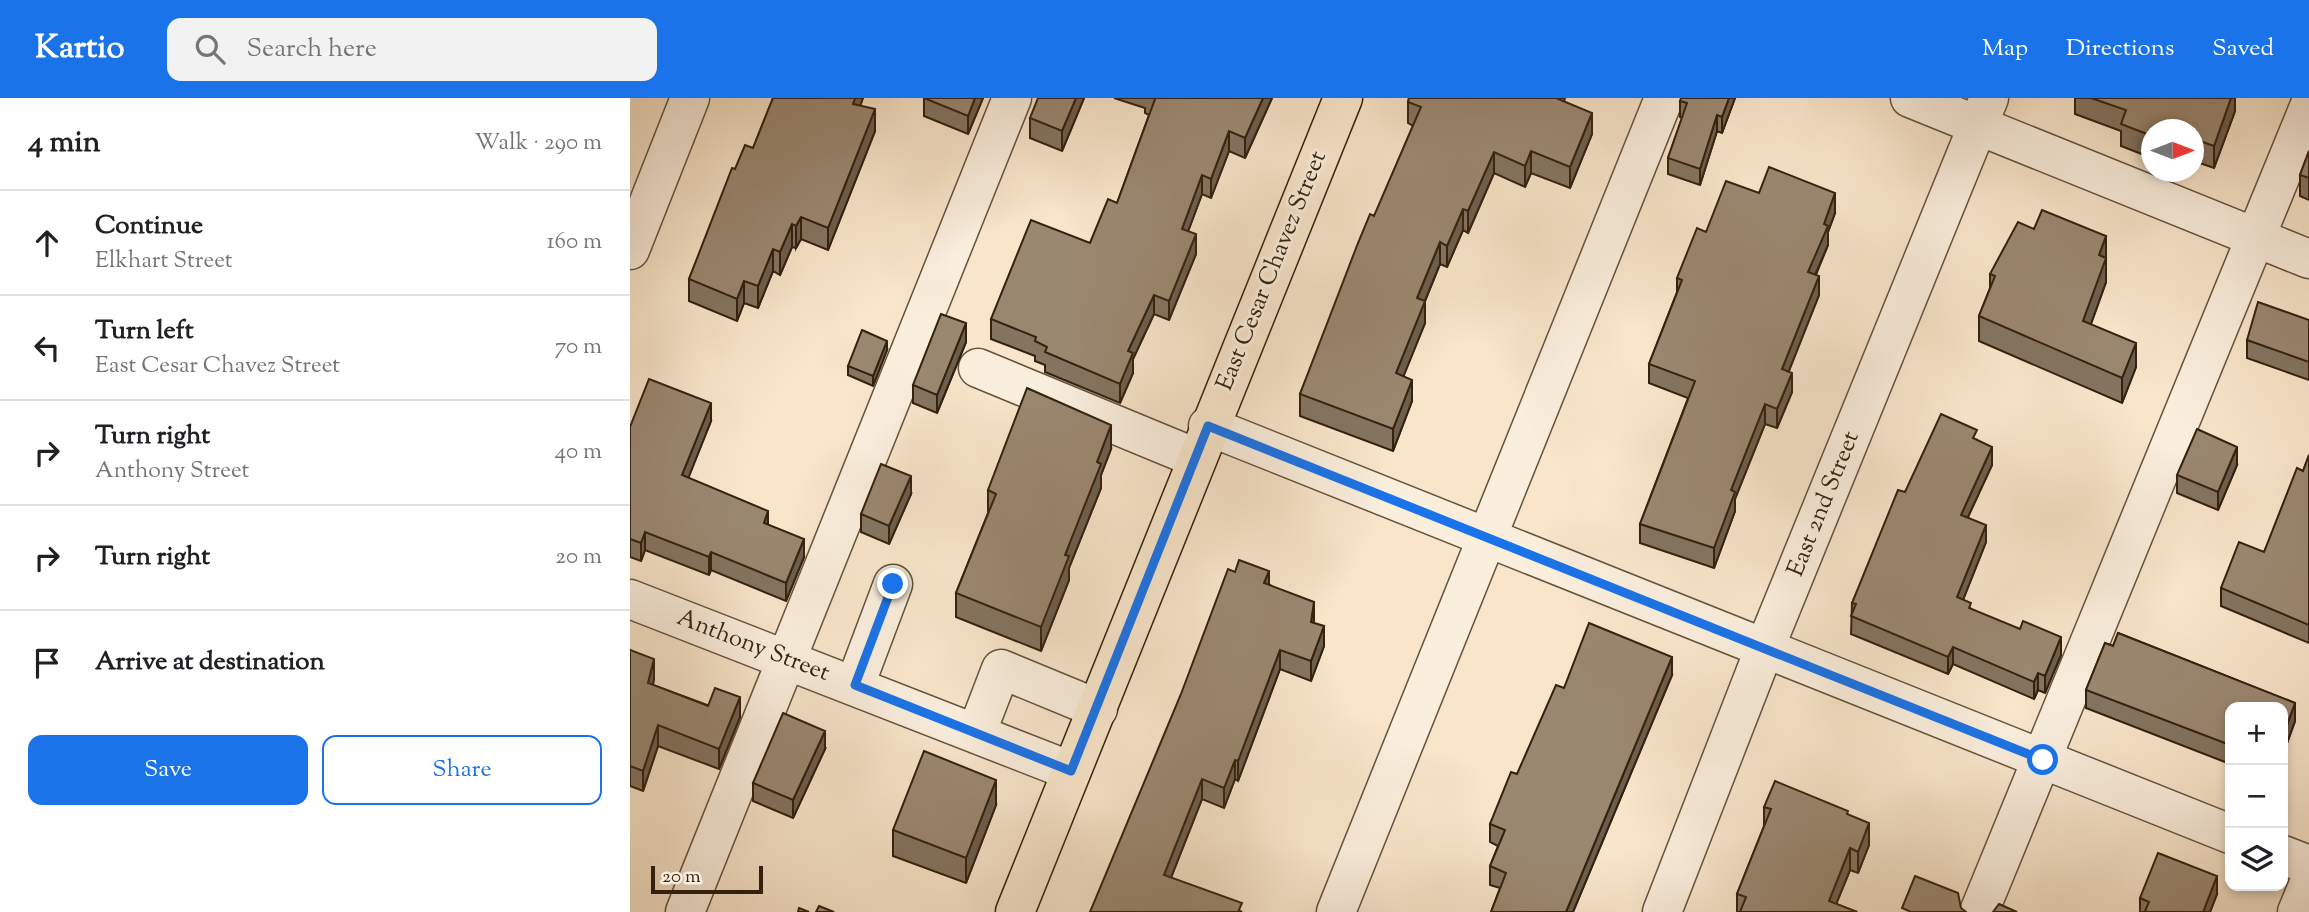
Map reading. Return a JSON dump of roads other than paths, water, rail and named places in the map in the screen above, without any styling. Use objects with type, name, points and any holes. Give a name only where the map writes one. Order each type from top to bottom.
[{"type":"main road","name":"East Cesar Chavez Street","points":[[1015,912],[1202,442],[1343,98]]},
{"type":"street","points":[[630,250],[690,98]]},
{"type":"street","points":[[685,912],[1012,98]]},
{"type":"street","points":[[1336,912],[1664,98]]},
{"type":"street","points":[[1910,98],[1984,112],[2256,239],[2309,259]]},
{"type":"street","points":[[1979,912],[2309,107]]},
{"type":"street","name":"East 2nd Street","points":[[1662,912],[1765,650],[1984,112]]},
{"type":"street","points":[[978,368],[1488,537],[2225,832]]},
{"type":"street","points":[[855,685],[893,584]]},
{"type":"street","name":"Anthony Street","points":[[630,599],[1071,771]]},
{"type":"street","points":[[976,734],[1001,669],[1098,709]]},
{"type":"street","points":[[2288,857],[2309,865]]},
{"type":"street","points":[[2297,912],[2309,883]]}]
